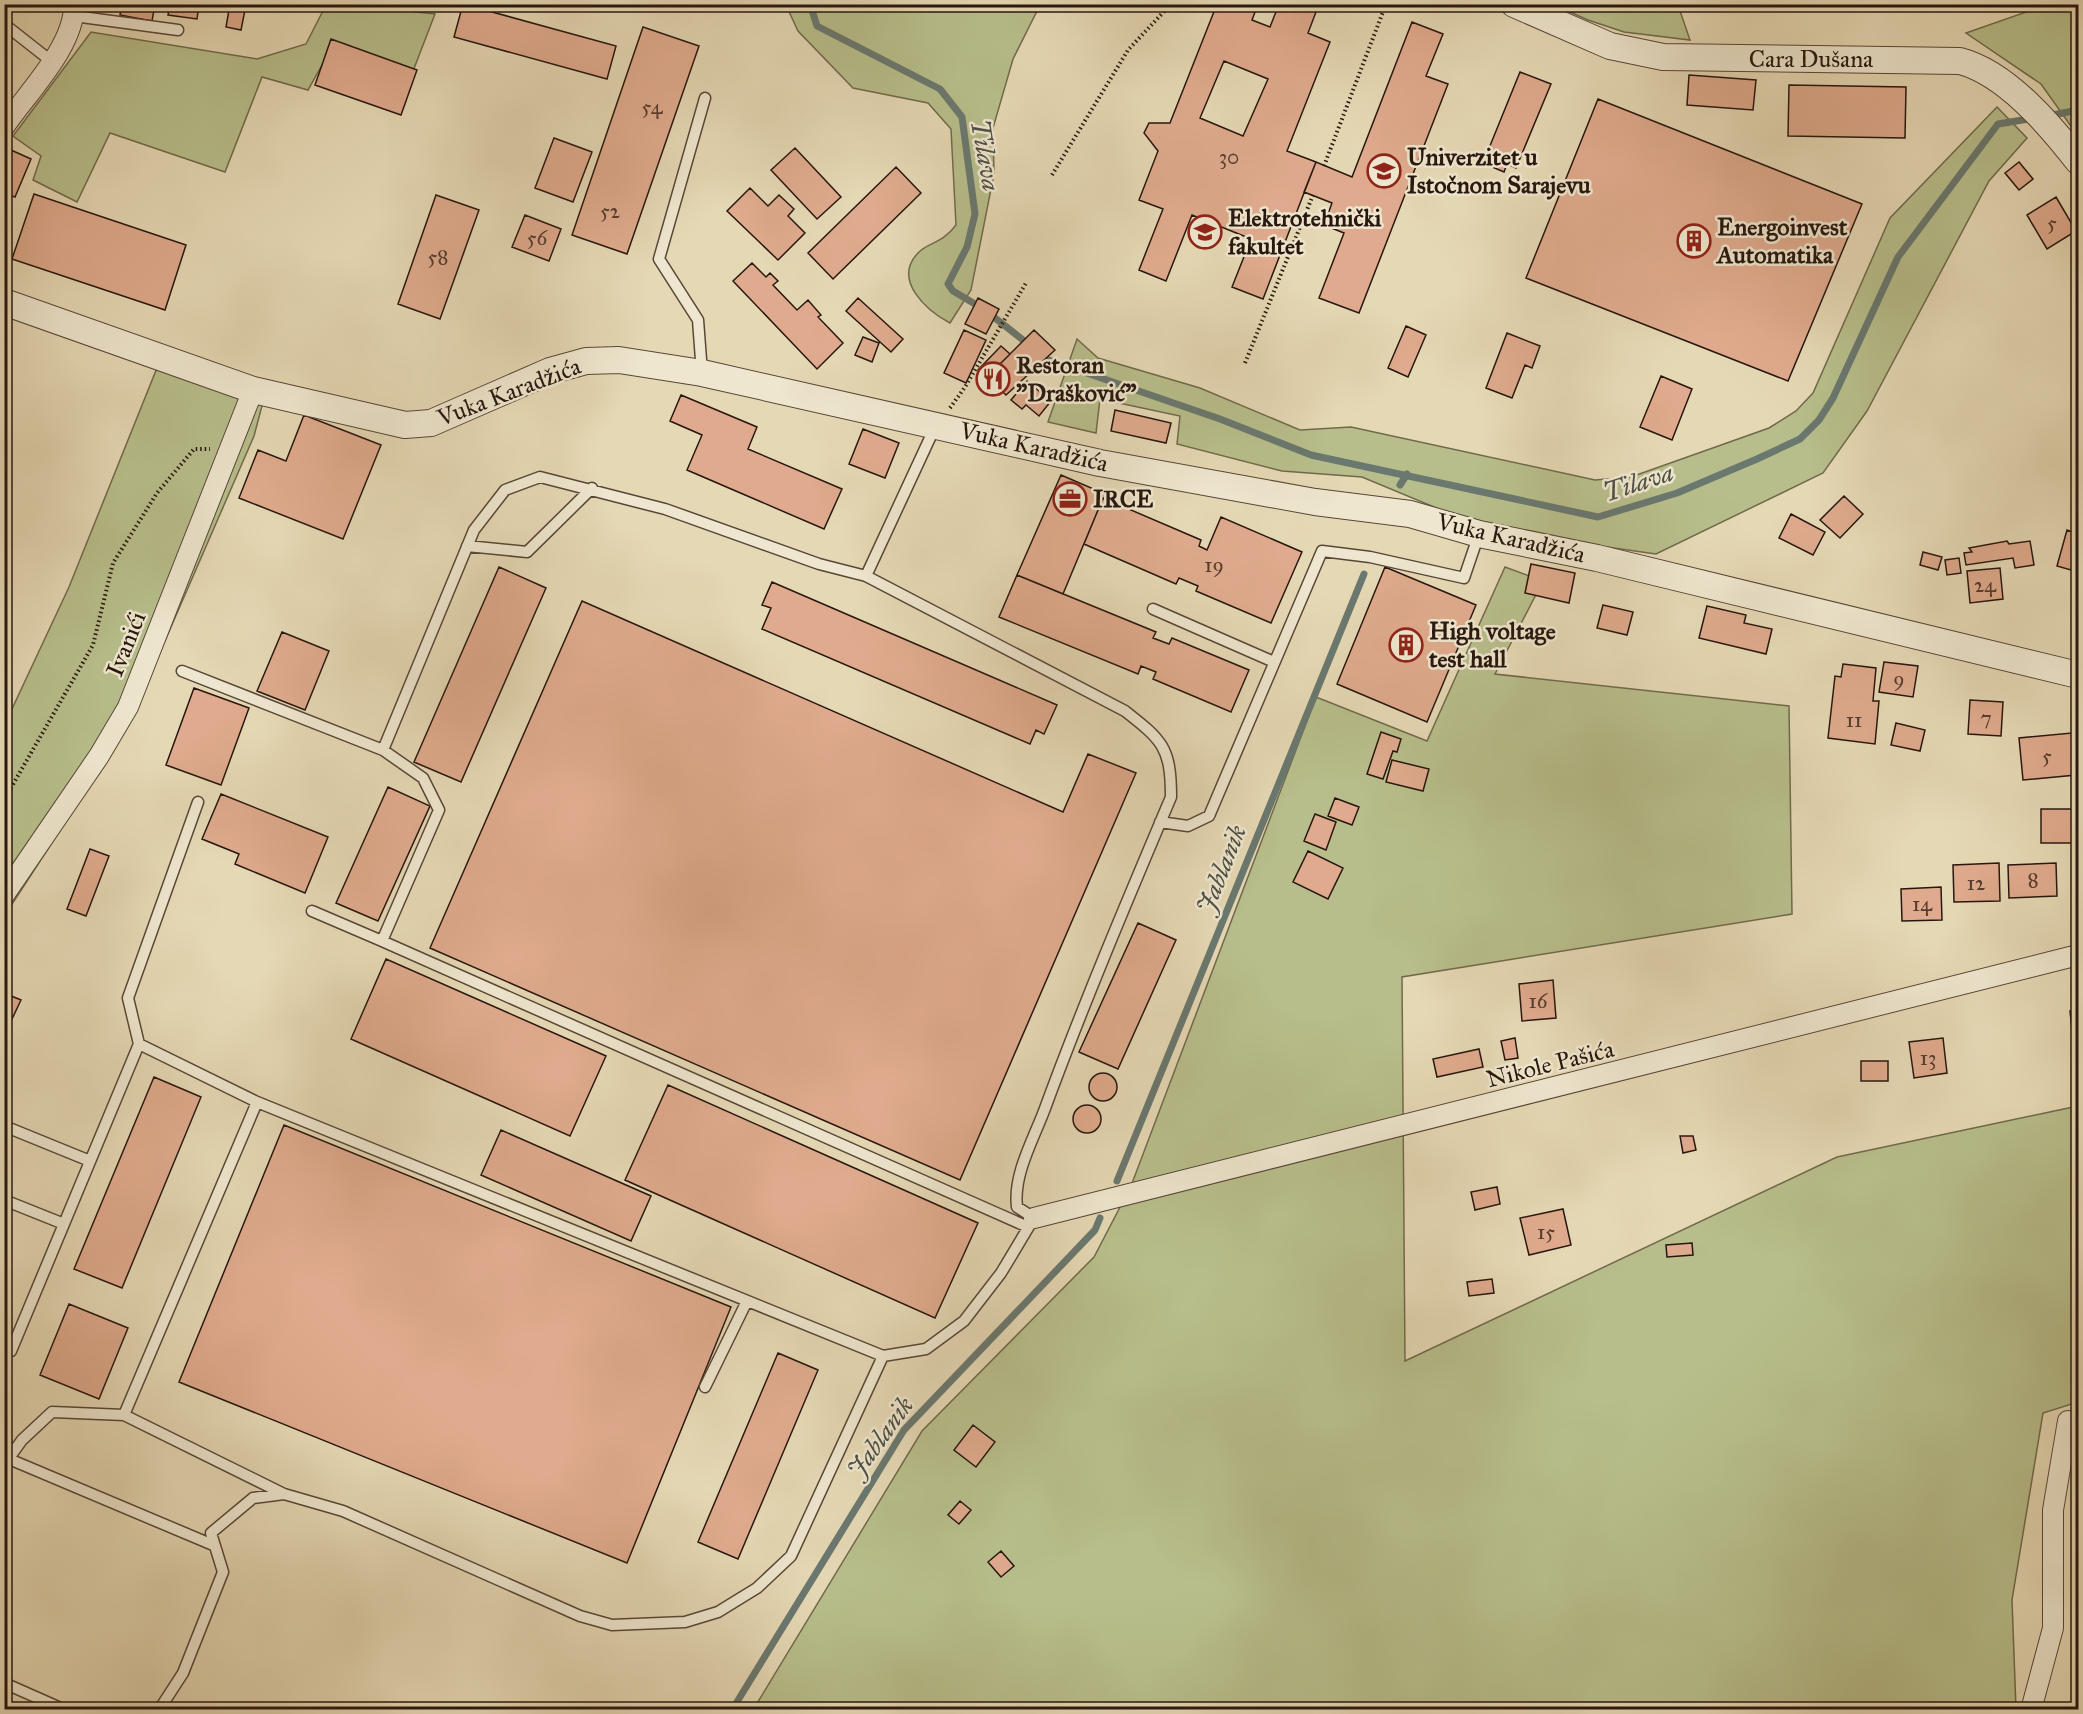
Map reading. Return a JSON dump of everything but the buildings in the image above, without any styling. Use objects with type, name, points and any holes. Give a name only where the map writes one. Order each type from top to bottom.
[{"type":"street","name":"Cara Dušana","points":[[1514,4],[1610,46],[1663,57],[1960,61],[1984,70],[2016,95],[2059,137],[2079,161]]},
{"type":"street","points":[[4,127],[65,42],[74,10]]},
{"type":"street","name":"Vuka Karadžića","points":[[4,302],[253,390],[393,423],[418,425],[445,418],[570,364],[586,361],[619,360],[702,373],[1101,463],[1315,502],[1410,514],[1479,534],[1597,558],[2079,675]]},
{"type":"street","name":"Ivanići","points":[[4,895],[99,756],[128,707],[253,390]]},
{"type":"street","name":"Nikole Pašića","points":[[1031,1222],[2079,955]]},
{"type":"street","points":[[2031,1710],[2053,1628],[2053,1510],[2068,1421]]},
{"type":"lane","points":[[74,10],[178,30]]},
{"type":"lane","points":[[4,24],[51,61]]},
{"type":"lane","points":[[702,373],[698,320],[659,259],[705,98]]},
{"type":"lane","points":[[866,576],[936,425]]},
{"type":"lane","points":[[383,750],[474,530],[505,490],[540,477],[592,488],[665,508],[819,564],[866,576],[1125,711],[1158,737],[1171,765],[1171,796],[1059,1070],[1023,1166],[1015,1194],[1017,1207],[1031,1222]]},
{"type":"lane","points":[[467,546],[526,552],[592,488]]},
{"type":"lane","points":[[1160,822],[1188,826],[1209,816],[1322,551],[1370,557],[1464,578],[1479,534]]},
{"type":"lane","points":[[1153,609],[1274,663]]},
{"type":"lane","points":[[182,671],[383,750],[423,778],[439,810],[382,941]]},
{"type":"lane","points":[[4,1351],[11,1351],[139,1044],[128,998],[198,802]]},
{"type":"lane","points":[[312,911],[1031,1222]]},
{"type":"lane","points":[[139,1044],[256,1102],[883,1356],[926,1349],[964,1320],[1001,1273],[1031,1222]]},
{"type":"lane","points":[[124,1415],[256,1102]]},
{"type":"lane","points":[[4,1126],[90,1161]]},
{"type":"lane","points":[[4,1200],[64,1224]]},
{"type":"lane","points":[[705,1388],[747,1301]]},
{"type":"lane","points":[[213,1545],[7,1462],[22,1440],[52,1412],[124,1415],[284,1494],[343,1511],[580,1616],[612,1625],[685,1622],[718,1612],[757,1588],[791,1556],[883,1356]]},
{"type":"lane","points":[[159,1710],[183,1673],[223,1572],[211,1533],[253,1498],[284,1494]]},
{"type":"lane","points":[[4,1683],[65,1710]]},
{"type":"path","points":[[1324,166],[1386,4]]},
{"type":"path","points":[[1052,175],[1128,50],[1169,5]]},
{"type":"path","points":[[1245,363],[1313,195]]},
{"type":"path","points":[[936,425],[965,387],[1026,283]]},
{"type":"path","points":[[4,800],[93,645],[113,563],[157,493],[194,449],[229,449]]},
{"type":"green space","points":[[2049,4],[2078,5],[2078,136],[2041,84],[1966,33]]},
{"type":"green space","points":[[326,5],[351,5],[435,14],[408,84],[326,58],[308,90],[262,77],[225,172],[110,133],[77,202],[33,180],[41,156],[13,136],[91,32],[257,59],[306,44]]},
{"type":"green space","points":[[786,5],[1040,5],[1013,59],[993,128],[994,174],[971,290],[950,323],[923,303],[911,284],[909,274],[911,263],[918,253],[946,236],[956,225],[951,129],[928,103],[853,88],[798,31]]},
{"type":"green space","points":[[1554,5],[1678,5],[1690,40],[1624,32]]},
{"type":"green space","points":[[1997,107],[2027,138],[1989,181],[1867,411],[1823,473],[1656,554],[1564,541],[1463,519],[1362,477],[1282,471],[1177,444],[1180,416],[1100,399],[1096,433],[1048,422],[1077,339],[1098,358],[1200,388],[1300,430],[1351,427],[1595,480],[1631,477],[1769,428],[1796,411],[1813,393],[1890,218]]},
{"type":"green space","points":[[163,353],[267,387],[254,436],[128,726],[5,915],[5,724],[69,587]]},
{"type":"green space","points":[[1505,567],[1543,581],[1495,674],[1789,706],[1792,914],[1402,977],[1405,1361],[1837,1157],[2078,1106],[2078,1402],[2043,1413],[2012,1600],[2016,1709],[753,1710],[922,1431],[1094,1257],[1131,1186],[1316,697],[1427,741]]},
{"type":"waterway","name":"Tilava","points":[[810,4],[817,26],[940,89],[962,117],[975,214],[967,247],[948,284],[953,291],[975,304]]},
{"type":"waterway","name":"Tilava","points":[[2048,116],[2078,110]]},
{"type":"waterway","name":"Tilava","points":[[1046,359],[1220,419],[1311,455],[1598,517],[1677,493],[1800,439],[1819,420],[1833,398],[1898,257],[1998,124],[2035,118]]},
{"type":"waterway","name":"Tilava","points":[[995,318],[1023,340]]},
{"type":"waterway","name":"Jablanik","points":[[1400,485],[1407,474]]},
{"type":"waterway","name":"Jablanik","points":[[1117,1181],[1364,574]]},
{"type":"waterway","name":"Jablanik","points":[[732,1710],[904,1430],[1095,1230],[1100,1218]]},
{"type":"place","name":"Univerzitet u Istočnom Sarajevu","points":[[1384,171]]},
{"type":"place","name":"Elektrotehnički fakultet","points":[[1205,232]]},
{"type":"place","name":"Energoinvest Automatika","points":[[1694,241]]},
{"type":"place","name":"Restoran \"Drašković\"","points":[[993,379]]},
{"type":"place","name":"IRCE","points":[[1070,499]]},
{"type":"place","name":"High voltage test hall","points":[[1406,645]]}]
